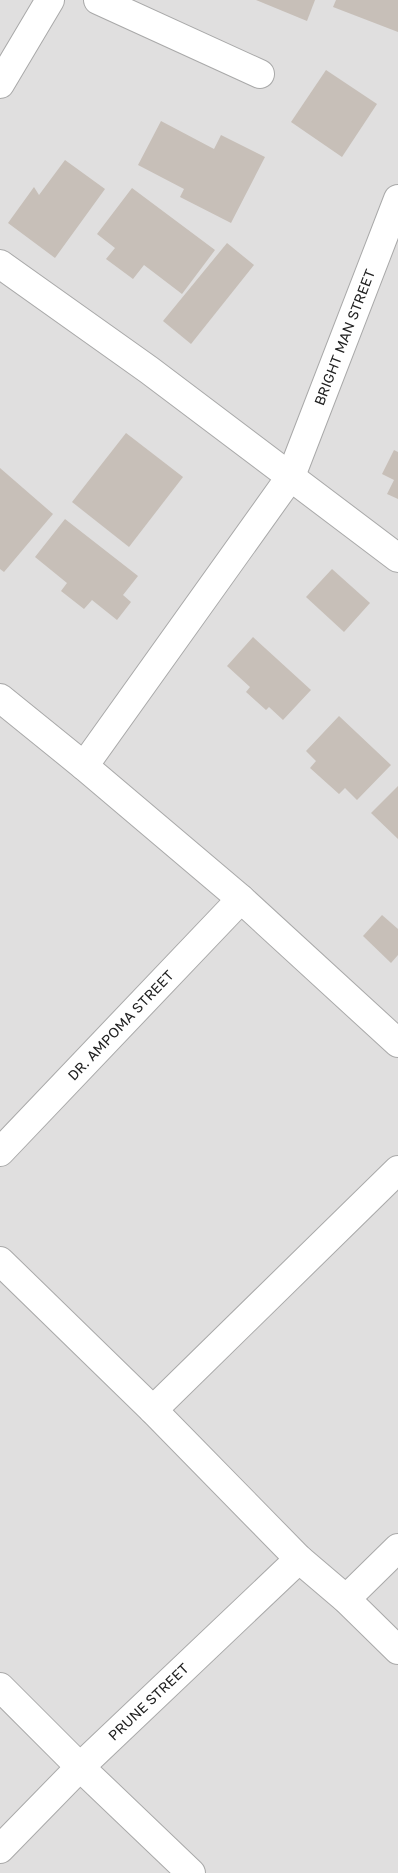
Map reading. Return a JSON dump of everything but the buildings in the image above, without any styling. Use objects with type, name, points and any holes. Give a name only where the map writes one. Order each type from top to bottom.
[{"type":"street","points":[[0,84],[50,0]]},
{"type":"street","points":[[98,0],[260,74]]},
{"type":"street","name":"BRIGHT MAN STREET","points":[[84,766],[291,476],[398,199]]},
{"type":"street","points":[[0,264],[149,370],[398,558]]},
{"type":"street","points":[[0,698],[84,766],[241,899],[398,1043]]},
{"type":"street","name":"DR. AMPOMA STREET","points":[[0,1152],[241,899]]},
{"type":"street","points":[[153,1410],[398,1170]]},
{"type":"street","points":[[0,1261],[153,1410],[299,1559],[346,1599],[398,1650]]},
{"type":"street","points":[[346,1599],[398,1548]]},
{"type":"street","name":"PRUNE STREET","points":[[0,1849],[80,1767],[299,1559]]},
{"type":"street","points":[[0,1687],[80,1767],[191,1873]]},
{"type":"shaded area","points":[[0,0],[398,0],[398,1873],[0,1873]]}]
